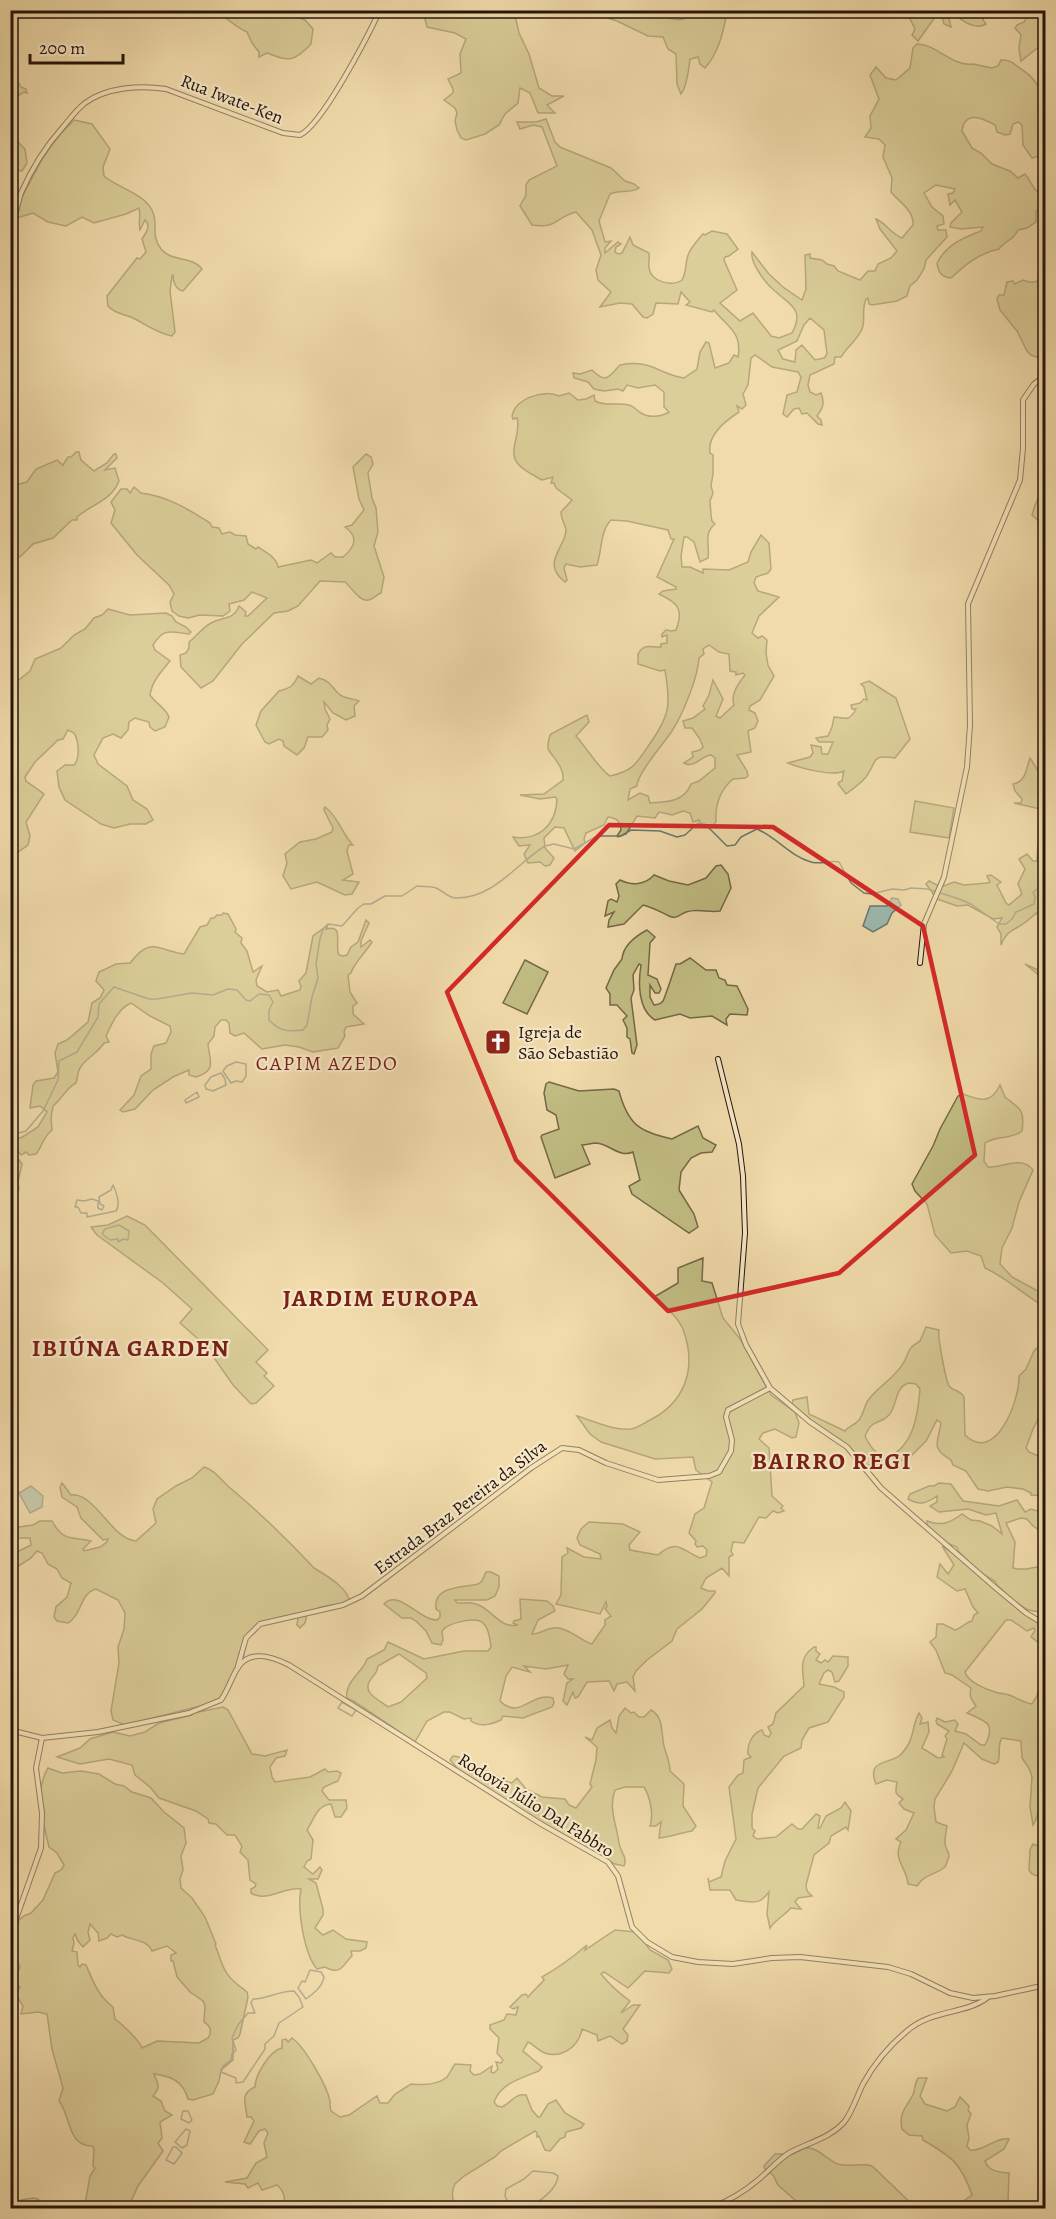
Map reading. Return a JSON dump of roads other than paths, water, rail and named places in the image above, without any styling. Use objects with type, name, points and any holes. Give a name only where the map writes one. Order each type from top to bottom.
[{"type":"street","name":"Rua Iwate-Ken","points":[[10,229],[20,196],[39,156],[74,113],[92,99],[104,93],[123,89],[150,87],[166,89],[283,133],[300,135],[310,128],[328,102],[356,57],[380,10]]},
{"type":"street","points":[[920,963],[924,924],[944,877],[967,767],[970,725],[968,604],[1020,480],[1023,400],[1034,384],[1046,375]]},
{"type":"street","points":[[718,1059],[739,1144],[744,1176],[745,1243],[738,1324],[746,1345],[770,1388],[810,1422],[847,1447],[881,1488],[997,1589],[1026,1613],[1046,1625]]},
{"type":"street","name":"Estrada Braz Pereira da Silva","points":[[238,1666],[246,1638],[260,1624],[343,1605],[362,1596],[531,1468],[562,1448],[579,1450],[606,1463],[658,1480],[714,1475],[724,1466],[731,1451],[732,1440],[726,1417],[728,1410],[770,1388]]},
{"type":"street","name":"Rodovia Júlio Dal Fabbro","points":[[238,1666],[253,1657],[265,1655],[289,1665],[541,1824],[608,1862],[618,1876],[632,1927],[647,1942],[672,1957],[687,1961],[724,1964],[800,1957],[833,1960],[896,1969],[958,1995],[987,1997],[1046,1985]]},
{"type":"street","points":[[10,1730],[42,1738],[98,1732],[198,1710],[221,1700],[238,1666]]},
{"type":"street","points":[[10,1936],[41,1848],[42,1813],[36,1768],[42,1738]]},
{"type":"street","points":[[711,2208],[728,2201],[749,2187],[789,2153],[829,2134],[841,2125],[875,2066],[914,2025],[931,2016],[978,2003],[987,1997]]},
{"type":"water","points":[[892,898],[898,899],[901,905],[892,913],[887,924],[873,932],[863,926],[870,906],[887,906]]},
{"type":"water","points":[[31,1486],[43,1496],[42,1507],[30,1513],[19,1493]]},
{"type":"waterway","points":[[10,1132],[26,1131],[43,1111],[58,1080],[59,1061],[77,1052],[98,1017],[99,1004],[114,987],[149,999],[192,993],[213,995],[228,989],[237,990],[246,1000],[250,1001],[259,994],[269,995],[273,1002],[269,1010],[269,1020],[284,1030],[303,1030],[307,1025],[318,978],[316,964],[320,939],[323,929],[328,924],[342,926],[364,904],[371,904],[385,896],[402,896],[417,886],[436,888],[454,898],[482,892],[494,886],[545,846],[554,844],[574,849],[597,836],[621,836],[631,830],[660,831],[677,837],[685,835],[698,823],[705,824],[727,846],[735,845],[741,837],[757,829],[803,859],[815,863],[839,862],[851,883],[864,893],[872,894],[892,889],[928,889],[971,904],[999,924],[1006,924],[1016,912],[1034,904],[1033,892],[1046,883]]},
{"type":"waterway","points":[[236,1062],[246,1064],[246,1076],[242,1082],[231,1083],[223,1071],[227,1066],[236,1062]]},
{"type":"waterway","points":[[221,1073],[226,1085],[213,1091],[206,1089],[205,1085],[211,1077],[221,1073]]},
{"type":"waterway","points":[[197,1092],[199,1097],[186,1103],[185,1100],[197,1092]]},
{"type":"waterway","points":[[113,1185],[118,1201],[116,1211],[87,1217],[87,1213],[81,1213],[78,1207],[75,1207],[77,1200],[92,1199],[98,1201],[98,1208],[102,1210],[104,1206],[100,1204],[99,1197],[111,1190],[113,1185]]},
{"type":"waterway","points":[[119,1225],[129,1231],[128,1240],[123,1239],[118,1242],[118,1239],[110,1240],[102,1234],[105,1229],[119,1225]]},
{"type":"waterway","points":[[342,1702],[356,1710],[352,1716],[338,1708],[342,1702]]},
{"type":"waterway","points":[[310,1970],[321,1972],[324,1977],[320,1987],[306,1999],[298,1988],[302,1981],[305,1982],[310,1970]]},
{"type":"waterway","points":[[294,1991],[303,2007],[279,2023],[274,2036],[265,2044],[265,2049],[243,2082],[236,2083],[236,2078],[221,2072],[236,2050],[232,2038],[238,2025],[248,2013],[255,2013],[251,2003],[253,1999],[294,1991]]},
{"type":"waterway","points":[[183,2111],[188,2111],[192,2120],[189,2123],[181,2119],[183,2111]]},
{"type":"waterway","points":[[186,2129],[190,2131],[187,2145],[182,2148],[175,2142],[186,2129]]},
{"type":"waterway","points":[[173,2147],[182,2153],[174,2164],[166,2160],[173,2147]]},
{"type":"waterway","points":[[511,2208],[505,2196],[506,2189],[533,2171],[553,2173],[558,2176],[551,2191],[526,2208]]},
{"type":"waterway","points":[[979,2208],[984,2208]]},
{"type":"place","name":"Igreja de São Sebastião","points":[[498,1042]]},
{"type":"district","name":"CAPIM AZEDO","points":[[327,1063]]},
{"type":"district","name":"JARDIM EUROPA","points":[[381,1298]]},
{"type":"district","name":"IBIÚNA GARDEN","points":[[131,1348]]},
{"type":"district","name":"BAIRRO REGI","points":[[832,1461]]}]
